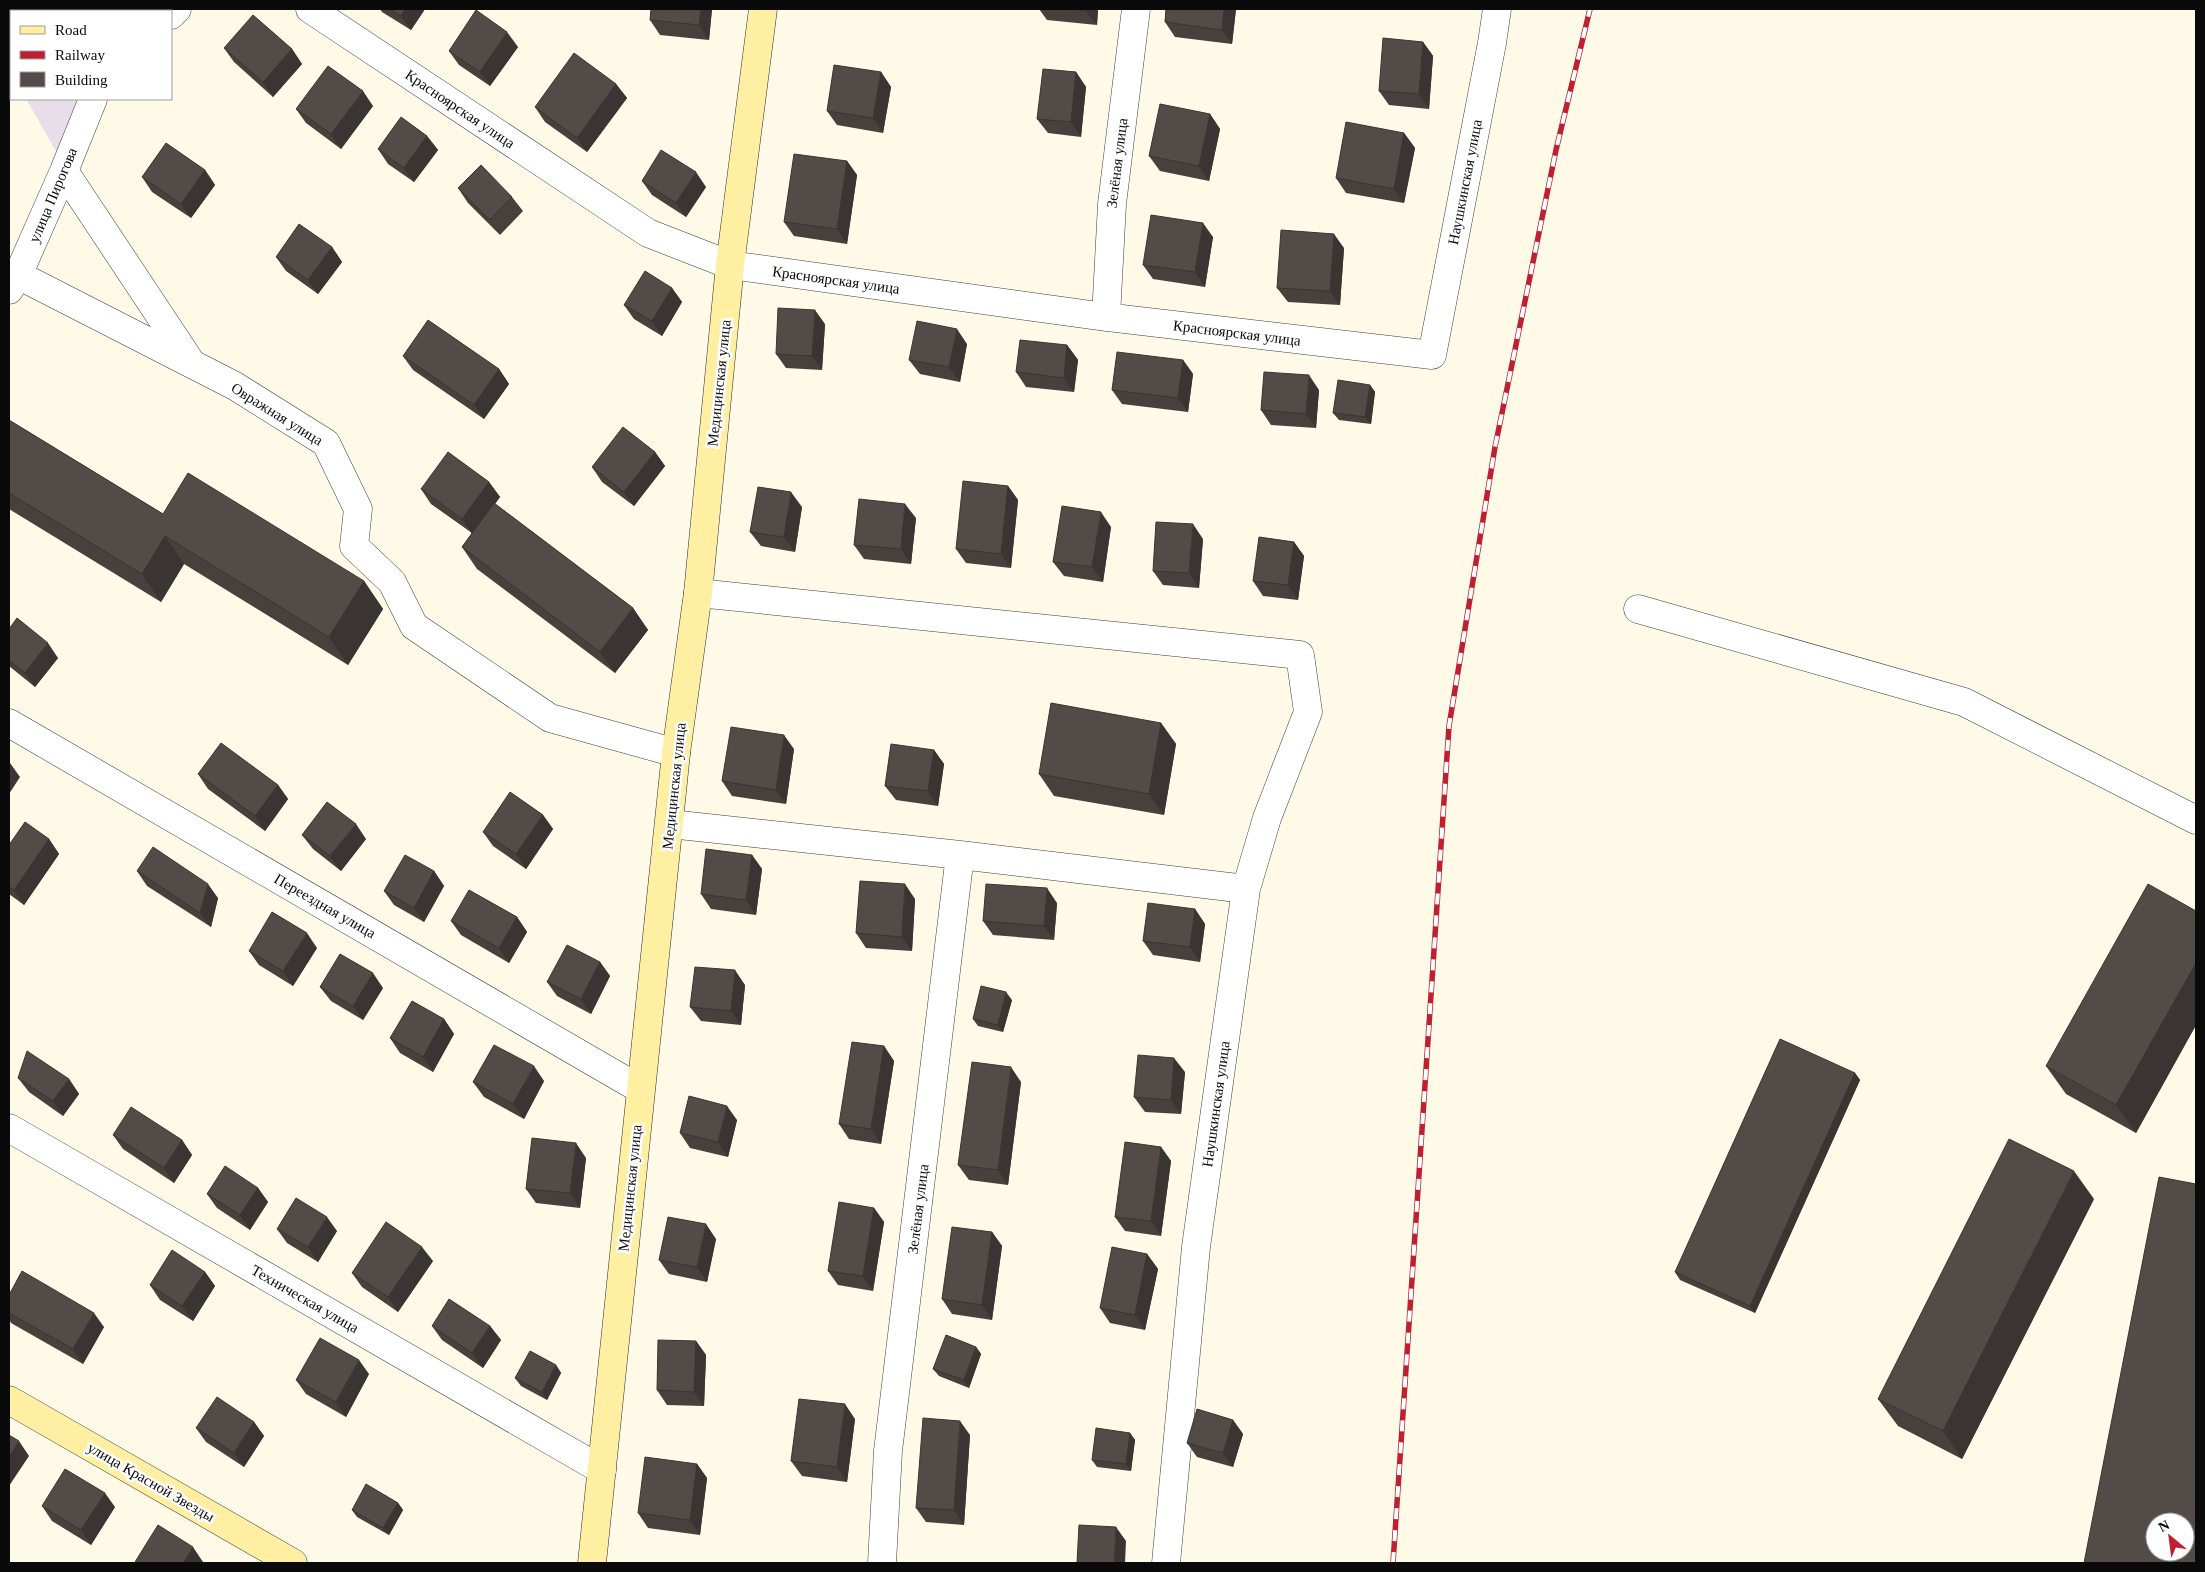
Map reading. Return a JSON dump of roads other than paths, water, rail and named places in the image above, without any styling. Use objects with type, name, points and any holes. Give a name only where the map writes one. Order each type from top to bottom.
[{"type":"street","name":"Красноярская улица","points":[[310,9],[648,233],[730,266],[1106,317],[1432,355]]},
{"type":"street","name":"Медицинская улица","points":[[592,1563],[676,753],[698,593],[730,266],[762,9]]},
{"type":"street","name":"Зелёная улица","points":[[1106,317],[1112,204],[1136,9]]},
{"type":"street","name":"Наушкинская улица","points":[[1432,355],[1497,9]]},
{"type":"street","name":"улица Пирогова","points":[[13,282],[64,171],[94,100]]},
{"type":"street","points":[[64,171],[193,365]]},
{"type":"street","name":"Овражная улица","points":[[13,282],[235,386],[326,442],[358,509],[354,546],[392,582],[414,626],[550,718],[676,753]]},
{"type":"street","name":"Наушкинская улица","points":[[698,593],[1300,655],[1308,712],[1267,818],[1246,889],[1196,1247],[1166,1563]]},
{"type":"street","points":[[1638,608],[1964,702],[2196,820]]},
{"type":"street","name":"Переездная улица","points":[[9,722],[640,1089]]},
{"type":"street","points":[[670,824],[960,855],[1246,889]]},
{"type":"street","name":"Зелёная улица","points":[[882,1563],[888,1452],[960,855]]},
{"type":"street","name":"Техническая улица","points":[[9,1128],[602,1470]]},
{"type":"street","name":"улица Красной Звезды","points":[[9,1400],[293,1563]]},
{"type":"railway","points":[[1393,1563],[1449,726],[1495,447],[1556,150],[1590,9]]}]
